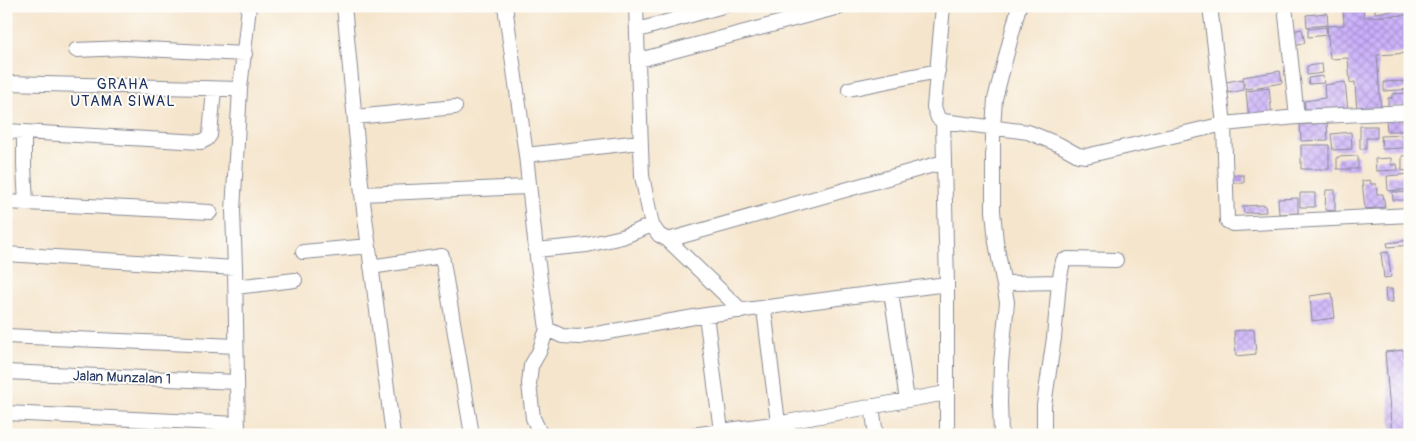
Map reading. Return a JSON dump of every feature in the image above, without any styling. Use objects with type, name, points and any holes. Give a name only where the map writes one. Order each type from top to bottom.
[{"type":"street","points":[[6,413],[238,429],[233,211],[240,89],[249,6]]},
{"type":"street","points":[[344,6],[362,194],[393,435]]},
{"type":"street","points":[[505,6],[526,155],[528,187],[547,329],[539,352],[531,366],[529,384],[533,418],[541,435]]},
{"type":"street","points":[[636,6],[642,176],[652,224],[661,236],[668,240],[742,311]]},
{"type":"street","points":[[638,30],[723,6]]},
{"type":"street","points":[[639,60],[843,6]]},
{"type":"street","points":[[943,6],[934,108],[938,118],[943,121],[1028,132],[1086,156],[1224,124],[1298,117],[1410,112]]},
{"type":"street","points":[[1001,435],[1001,364],[1007,302],[996,242],[993,210],[993,128],[995,99],[1018,6]]},
{"type":"street","points":[[1210,6],[1224,124],[1225,216],[1227,221],[1230,223],[1410,215]]},
{"type":"street","points":[[1285,6],[1298,117]]},
{"type":"street","points":[[76,50],[125,48],[245,54]]},
{"type":"street","points":[[849,89],[938,71]]},
{"type":"street","points":[[6,83],[240,89]]},
{"type":"street","points":[[6,131],[201,142],[210,135],[214,89]]},
{"type":"street","points":[[355,117],[455,107]]},
{"type":"street","points":[[943,121],[947,284],[947,435]]},
{"type":"street","points":[[24,132],[26,204]]},
{"type":"street","points":[[526,155],[640,142]]},
{"type":"street","points":[[668,240],[944,162]]},
{"type":"street","points":[[362,194],[528,187]]},
{"type":"street","points":[[6,202],[210,212]]},
{"type":"street","points":[[536,250],[587,245],[622,237],[652,224]]},
{"type":"street","points":[[303,252],[369,246]]},
{"type":"street","points":[[6,254],[235,268]]},
{"type":"street","points":[[372,267],[442,256],[472,435]]},
{"type":"street","points":[[1044,435],[1044,405],[1063,261],[1064,259],[1116,260]]},
{"type":"street","points":[[236,287],[295,280]]},
{"type":"street","points":[[1004,283],[1059,282]]},
{"type":"street","points":[[547,329],[562,336],[579,337],[706,315],[947,284]]},
{"type":"street","points":[[890,292],[906,400]]},
{"type":"street","points":[[764,309],[785,427]]},
{"type":"street","points":[[706,315],[721,431]]},
{"type":"street","points":[[6,336],[236,346]]},
{"type":"street","name":"Jalan Munzalan 1","points":[[6,372],[237,382]]},
{"type":"street","points":[[692,435],[785,427],[872,406],[946,393]]},
{"type":"street","points":[[872,406],[876,435]]},
{"type":"building","points":[[1343,6],[1363,6],[1364,17],[1407,15],[1410,53],[1377,55],[1381,111],[1357,113],[1355,82],[1350,83],[1348,58],[1330,59],[1327,26],[1344,25]]},
{"type":"building","points":[[1375,6],[1396,6],[1397,10],[1375,13]]},
{"type":"building","points":[[1327,13],[1328,25],[1307,27],[1306,15]]},
{"type":"building","points":[[1326,27],[1327,35],[1308,37],[1308,29]]},
{"type":"building","points":[[1302,29],[1305,43],[1295,46],[1292,31]]},
{"type":"building","points":[[1322,64],[1323,73],[1307,75],[1307,66]]},
{"type":"building","points":[[1280,71],[1282,83],[1246,89],[1243,77]]},
{"type":"building","points":[[1323,76],[1324,83],[1309,84],[1308,78]]},
{"type":"building","points":[[1242,79],[1244,90],[1228,93],[1226,82]]},
{"type":"building","points":[[1410,81],[1410,89],[1384,91],[1384,82]]},
{"type":"building","points":[[1345,82],[1348,110],[1306,115],[1304,101],[1325,98],[1324,85]]},
{"type":"building","points":[[1269,88],[1272,117],[1249,119],[1246,91]]},
{"type":"building","points":[[1409,93],[1409,106],[1388,107],[1388,98],[1392,98],[1392,94]]},
{"type":"building","points":[[1402,117],[1403,131],[1387,131],[1386,118]]},
{"type":"building","points":[[1327,123],[1328,140],[1301,141],[1300,125]]},
{"type":"building","points":[[1360,126],[1377,126],[1377,138],[1366,138],[1366,149],[1360,149]]},
{"type":"building","points":[[1351,132],[1352,149],[1333,150],[1331,134]]},
{"type":"building","points":[[1403,135],[1404,148],[1382,149],[1381,136]]},
{"type":"building","points":[[1301,145],[1329,145],[1329,169],[1301,169]]},
{"type":"building","points":[[1410,155],[1410,170],[1402,171],[1402,156]]},
{"type":"building","points":[[1358,156],[1358,169],[1337,169],[1337,157]]},
{"type":"building","points":[[1391,158],[1391,165],[1397,164],[1398,170],[1376,171],[1375,159]]},
{"type":"building","points":[[1410,174],[1410,189],[1388,191],[1387,176]]},
{"type":"building","points":[[1228,175],[1244,175],[1244,183],[1228,183]]},
{"type":"building","points":[[1370,180],[1371,184],[1376,184],[1377,194],[1383,194],[1385,207],[1365,209],[1362,181]]},
{"type":"building","points":[[1326,190],[1335,190],[1335,211],[1325,210]]},
{"type":"building","points":[[1392,192],[1406,192],[1406,200],[1393,200]]},
{"type":"building","points":[[1300,193],[1315,193],[1315,207],[1300,207]]},
{"type":"building","points":[[1298,198],[1298,213],[1279,214],[1278,199]]},
{"type":"building","points":[[1265,205],[1266,212],[1244,213],[1243,206]]},
{"type":"building","points":[[1410,240],[1410,245],[1388,247],[1387,243]]},
{"type":"building","points":[[1388,252],[1391,277],[1384,278],[1381,253]]},
{"type":"building","points":[[1385,289],[1392,289],[1393,302],[1386,302]]},
{"type":"building","points":[[1332,293],[1335,318],[1312,321],[1310,296]]},
{"type":"building","points":[[1254,329],[1256,354],[1236,356],[1234,331]]},
{"type":"building","points":[[1404,350],[1404,357],[1409,357],[1410,366],[1407,367],[1408,381],[1410,381],[1410,391],[1408,391],[1410,398],[1410,435],[1392,435],[1385,352]]},
{"type":"district","name":"GRAHA UTAMA SIWAL","points":[[123,92]]}]
